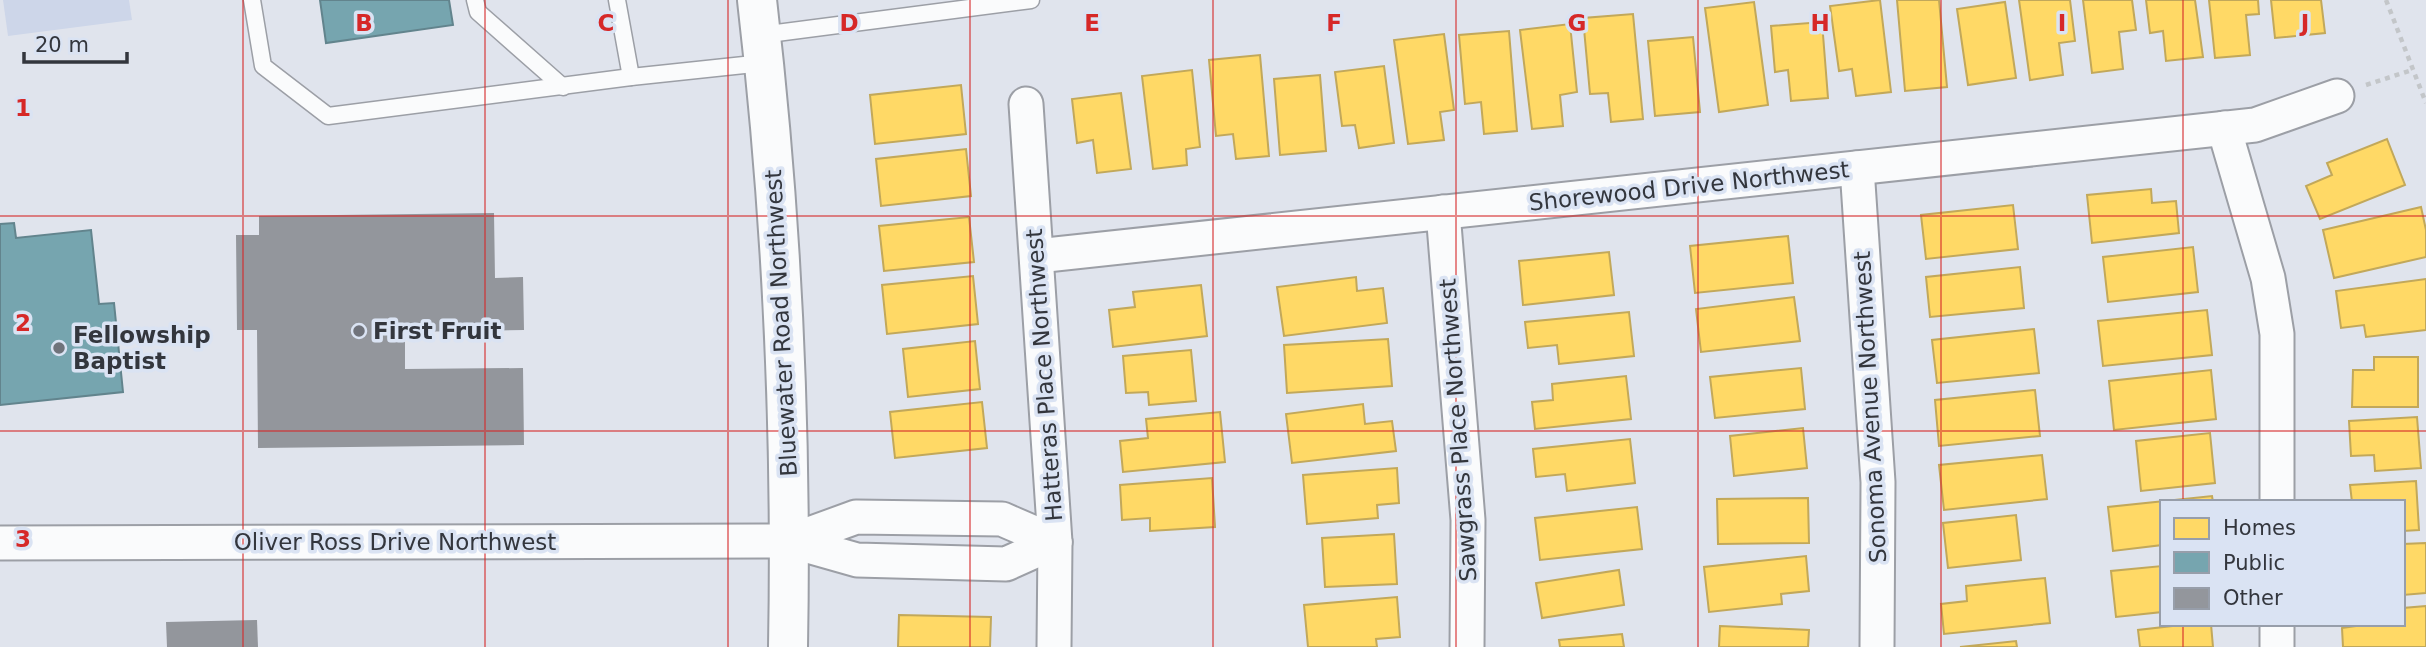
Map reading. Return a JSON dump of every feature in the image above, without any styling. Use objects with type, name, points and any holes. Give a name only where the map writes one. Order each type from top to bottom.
[{"type":"street","name":"Bluewater Road Northwest","points":[[761,32],[784,313],[790,541],[788,647]]},
{"type":"street","name":"Shorewood Drive Northwest","points":[[1037,256],[2255,125],[2350,91]]},
{"type":"street","name":"Hatteras Place Northwest","points":[[1026,104],[1055,542],[1054,647]]},
{"type":"street","points":[[2224,128],[2267,278],[2277,334],[2277,500]]},
{"type":"street","name":"Sonoma Avenue Northwest","points":[[1857,168],[1878,482],[1877,647]]},
{"type":"street","name":"Sawgrass Place Northwest","points":[[1443,212],[1468,520],[1467,647]]},
{"type":"street","points":[[790,541],[856,517],[1002,519],[1055,542]]},
{"type":"street","points":[[790,541],[857,560],[1006,564],[1055,542]]},
{"type":"street","name":"Oliver Ross Drive Northwest","points":[[0,543],[790,541]]},
{"type":"street","points":[[2277,626],[2277,647]]},
{"type":"lane","points":[[253,0],[263,65],[328,116],[631,77],[761,32],[1031,0]]},
{"type":"lane","points":[[475,0],[478,12],[563,87]]},
{"type":"lane","points":[[617,0],[631,77]]},
{"type":"path","points":[[2386,0],[2426,103]]},
{"type":"path","points":[[2350,91],[2412,70]]},
{"type":"shaded area","points":[[3,0],[129,0],[132,20],[8,36]]},
{"type":"building: Homes","points":[[1880,0],[1891,92],[1856,96],[1852,69],[1839,71],[1830,6]]},
{"type":"building: Homes","points":[[1897,0],[1939,0],[1947,87],[1905,91]]},
{"type":"building: Homes","points":[[2019,0],[2070,0],[2075,41],[2059,43],[2063,75],[2030,80]]},
{"type":"building: Homes","points":[[2083,0],[2132,0],[2136,30],[2119,32],[2123,69],[2092,73]]},
{"type":"building: Homes","points":[[2146,0],[2195,0],[2203,57],[2166,61],[2163,31],[2150,33]]},
{"type":"building: Homes","points":[[2209,0],[2258,0],[2259,14],[2246,15],[2250,55],[2215,58]]},
{"type":"building: Homes","points":[[2271,0],[2321,0],[2325,33],[2275,38]]},
{"type":"building: Homes","points":[[1754,2],[1768,105],[1719,112],[1705,8]]},
{"type":"building: Homes","points":[[2005,2],[2016,78],[1968,85],[1957,9]]},
{"type":"building: Homes","points":[[1633,14],[1643,119],[1611,122],[1608,93],[1590,94],[1583,18]]},
{"type":"building: Homes","points":[[1822,22],[1828,98],[1791,101],[1788,70],[1775,72],[1771,26]]},
{"type":"building: Homes","points":[[1570,24],[1577,92],[1560,95],[1563,126],[1532,129],[1520,30]]},
{"type":"building: Homes","points":[[1509,31],[1517,131],[1484,134],[1481,102],[1465,104],[1459,35]]},
{"type":"building: Homes","points":[[1444,34],[1454,110],[1440,112],[1444,140],[1408,144],[1394,40]]},
{"type":"building: Homes","points":[[1693,37],[1700,112],[1655,116],[1648,41]]},
{"type":"building: Homes","points":[[1260,55],[1269,156],[1236,159],[1233,134],[1216,136],[1209,60]]},
{"type":"building: Homes","points":[[1384,66],[1394,143],[1359,148],[1355,125],[1342,126],[1335,72]]},
{"type":"building: Homes","points":[[1192,70],[1200,147],[1186,149],[1187,165],[1153,169],[1142,76]]},
{"type":"building: Homes","points":[[1320,75],[1326,151],[1280,155],[1274,79]]},
{"type":"building: Homes","points":[[961,85],[966,134],[875,144],[870,95]]},
{"type":"building: Homes","points":[[1121,93],[1131,169],[1097,173],[1093,140],[1077,143],[1072,99]]},
{"type":"building: Homes","points":[[2387,139],[2405,185],[2320,219],[2306,186],[2332,175],[2327,163]]},
{"type":"building: Homes","points":[[966,149],[971,196],[881,206],[876,159]]},
{"type":"building: Homes","points":[[2151,189],[2152,203],[2176,201],[2179,233],[2092,243],[2087,195]]},
{"type":"building: Homes","points":[[2013,205],[2018,249],[1926,259],[1921,215]]},
{"type":"building: Homes","points":[[2421,207],[2426,230],[2426,257],[2334,278],[2323,230]]},
{"type":"building: Homes","points":[[969,217],[974,262],[884,271],[879,226]]},
{"type":"building: Homes","points":[[1788,236],[1793,283],[1695,293],[1690,246]]},
{"type":"building: Homes","points":[[2193,247],[2198,292],[2108,302],[2103,257]]},
{"type":"building: Homes","points":[[1609,252],[1614,295],[1523,305],[1519,261]]},
{"type":"building: Homes","points":[[2020,267],[2024,308],[1930,317],[1926,277]]},
{"type":"building: Homes","points":[[973,276],[978,324],[887,334],[882,285]]},
{"type":"building: Homes","points":[[1356,277],[1357,291],[1383,288],[1387,323],[1284,336],[1277,287]]},
{"type":"building: Homes","points":[[2426,279],[2426,330],[2366,337],[2364,325],[2341,328],[2336,291]]},
{"type":"building: Homes","points":[[1201,285],[1207,336],[1113,347],[1109,310],[1135,307],[1133,292]]},
{"type":"building: Homes","points":[[1794,297],[1800,341],[1701,352],[1696,309]]},
{"type":"building: Homes","points":[[2207,310],[2212,355],[2103,366],[2098,321]]},
{"type":"building: Homes","points":[[1629,312],[1634,356],[1559,364],[1557,345],[1528,348],[1525,322]]},
{"type":"building: Homes","points":[[2034,329],[2039,373],[1937,383],[1932,340]]},
{"type":"building: Homes","points":[[1388,339],[1392,386],[1287,393],[1284,345]]},
{"type":"building: Homes","points":[[975,341],[980,389],[908,397],[903,349]]},
{"type":"building: Homes","points":[[1191,350],[1196,401],[1149,405],[1148,392],[1126,393],[1123,356]]},
{"type":"building: Homes","points":[[2374,357],[2418,357],[2418,407],[2352,407],[2353,370],[2374,370]]},
{"type":"building: Homes","points":[[1801,368],[1805,409],[1715,418],[1710,377]]},
{"type":"building: Homes","points":[[2211,370],[2216,419],[2114,430],[2109,381]]},
{"type":"building: Homes","points":[[1626,376],[1631,419],[1535,429],[1532,402],[1553,400],[1552,384]]},
{"type":"building: Homes","points":[[2035,390],[2040,436],[1939,446],[1935,400]]},
{"type":"building: Homes","points":[[982,402],[987,448],[895,458],[890,412]]},
{"type":"building: Homes","points":[[1363,404],[1365,424],[1392,421],[1396,451],[1292,463],[1286,414]]},
{"type":"building: Homes","points":[[1220,412],[1225,462],[1123,472],[1120,441],[1148,438],[1146,419]]},
{"type":"building: Homes","points":[[2417,417],[2421,468],[2375,471],[2374,455],[2351,456],[2349,421]]},
{"type":"building: Homes","points":[[1803,428],[1807,468],[1734,476],[1730,436]]},
{"type":"building: Homes","points":[[2210,433],[2215,483],[2141,491],[2136,441]]},
{"type":"building: Homes","points":[[1630,439],[1635,483],[1567,491],[1565,474],[1536,477],[1533,449]]},
{"type":"building: Homes","points":[[2042,455],[2047,499],[1944,510],[1939,465]]},
{"type":"building: Homes","points":[[1397,468],[1399,503],[1377,505],[1378,518],[1307,524],[1303,475]]},
{"type":"building: Homes","points":[[1212,478],[1215,527],[1150,531],[1150,518],[1122,520],[1120,485]]},
{"type":"building: Homes","points":[[2416,481],[2419,530],[2405,531],[2405,500],[2352,500],[2350,485]]},
{"type":"building: Homes","points":[[2212,496],[2213,500],[2174,500]]},
{"type":"building: Homes","points":[[1808,498],[1809,543],[1718,544],[1717,499]]},
{"type":"building: Homes","points":[[2160,502],[2160,545],[2113,551],[2108,507]]},
{"type":"building: Homes","points":[[1637,507],[1642,549],[1540,560],[1535,518]]},
{"type":"building: Homes","points":[[2016,515],[2021,560],[1948,568],[1943,523]]},
{"type":"building: Homes","points":[[1394,534],[1397,584],[1325,587],[1322,538]]},
{"type":"building: Homes","points":[[2426,543],[2426,593],[2405,595],[2405,544]]},
{"type":"building: Homes","points":[[1806,556],[1809,591],[1781,594],[1782,604],[1709,612],[1704,567]]},
{"type":"building: Homes","points":[[2160,566],[2160,612],[2116,617],[2111,571]]},
{"type":"building: Homes","points":[[1619,570],[1624,605],[1542,618],[1536,583]]},
{"type":"building: Homes","points":[[2045,578],[2050,623],[1944,634],[1941,604],[1967,601],[1966,586]]},
{"type":"building: Homes","points":[[1397,597],[1400,637],[1376,639],[1377,647],[1308,647],[1304,605]]},
{"type":"building: Homes","points":[[2426,606],[2426,647],[2343,647],[2342,628],[2405,626],[2405,608]]},
{"type":"building: Homes","points":[[899,615],[991,617],[990,647],[898,647]]},
{"type":"building: Homes","points":[[1720,626],[1809,630],[1808,647],[1719,647]]},
{"type":"building: Homes","points":[[2173,626],[2211,626],[2213,647],[2140,647],[2138,630]]},
{"type":"building: Homes","points":[[1622,634],[1624,647],[1560,647],[1559,640]]},
{"type":"building: Homes","points":[[2016,641],[2017,647],[1960,647]]},
{"type":"building: Public","points":[[320,0],[449,0],[453,25],[326,43]]},
{"type":"building: Public","name":"Fellowship Baptist","points":[[14,223],[16,238],[91,230],[99,304],[114,303],[123,392],[0,405],[0,224]]},
{"type":"building: Other","name":"First Fruit","points":[[494,213],[495,278],[523,277],[524,330],[405,332],[405,369],[523,368],[524,445],[258,448],[257,330],[237,330],[236,235],[259,235],[259,216]]},
{"type":"building: Other","points":[[257,620],[258,647],[167,647],[166,622]]},
{"type":"place","name":"First Fruit","points":[[359,331]]},
{"type":"place","name":"Fellowship Baptist","points":[[59,348]]}]
